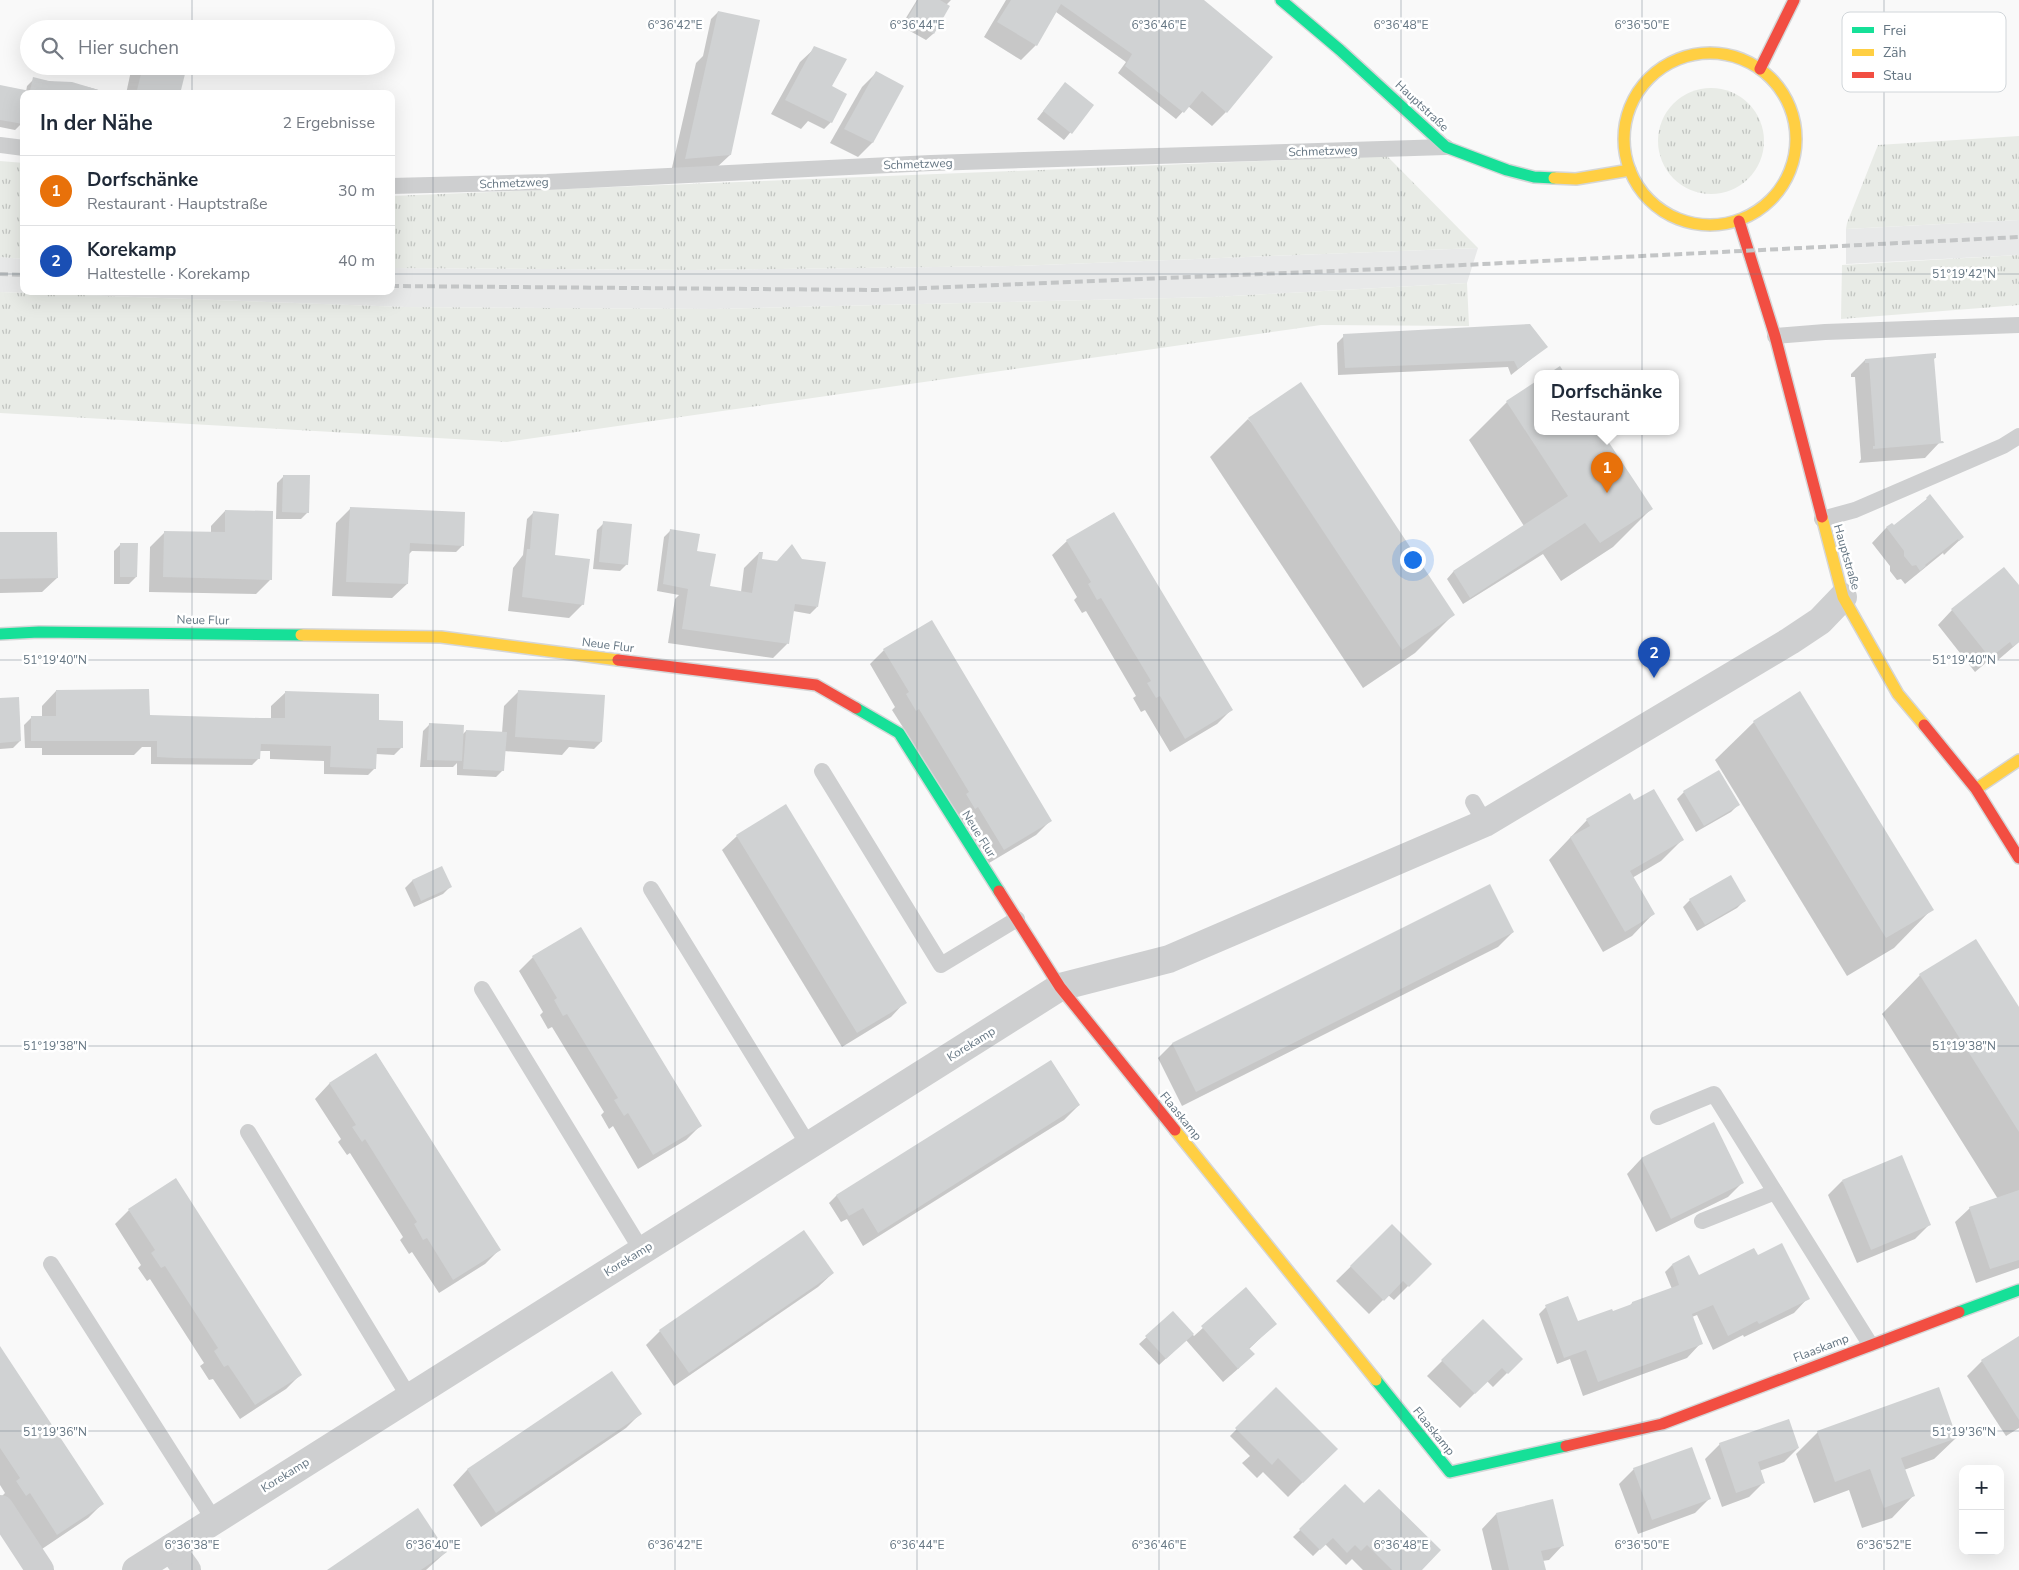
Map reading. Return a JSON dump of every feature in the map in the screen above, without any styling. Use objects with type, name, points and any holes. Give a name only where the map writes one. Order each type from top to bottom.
[{"type":"street","name":"Hauptstraße","points":[[1281,0],[1340,50],[1446,147],[1507,170],[1534,177],[1576,179],[1630,170]]},
{"type":"street","points":[[1760,69],[1794,0]]},
{"type":"street","points":[[1696,54],[1730,55],[1746,60],[1760,69],[1775,81],[1786,96],[1793,113],[1797,132],[1792,169],[1783,186],[1771,201],[1756,213],[1739,221],[1720,225],[1701,225],[1682,221],[1666,213],[1650,201],[1638,187],[1625,154],[1626,120],[1640,89],[1664,66],[1696,54]]},
{"type":"street","name":"Hauptstraße","points":[[1739,221],[1775,336],[1843,597],[1898,694],[1976,789],[2019,858]]},
{"type":"street","name":"Korekamp","points":[[136,1570],[1060,987],[1169,959],[1479,813],[1790,641],[1820,621],[1843,597]]},
{"type":"street","name":"Neue Flur","points":[[0,634],[39,632],[441,637],[816,685],[899,733],[1060,987]]},
{"type":"street","points":[[1976,789],[2019,760]]},
{"type":"street","name":"Flaaskamp","points":[[1060,987],[1450,1472],[1662,1424],[1870,1344],[2019,1290]]},
{"type":"street","points":[[0,1509],[40,1570]]},
{"type":"street","points":[[171,1548],[187,1570]]},
{"type":"lane","points":[[0,145],[20,148]]},
{"type":"lane","name":"Schmetzweg","points":[[395,186],[547,182],[931,163],[1446,147]]},
{"type":"lane","points":[[1775,336],[1825,332],[2019,325]]},
{"type":"lane","points":[[1822,519],[1855,510],[2003,446],[2019,436]]},
{"type":"lane","points":[[822,771],[941,965],[1017,919]]},
{"type":"lane","points":[[651,889],[809,1146]]},
{"type":"lane","points":[[482,989],[642,1251]]},
{"type":"lane","points":[[1658,1116],[1714,1094],[1870,1344]]},
{"type":"lane","points":[[248,1132],[410,1397]]},
{"type":"lane","points":[[1702,1221],[1775,1192]]},
{"type":"lane","points":[[51,1264],[214,1520]]},
{"type":"shaded area","points":[[2019,220],[2019,255],[1846,264],[1846,229]]},
{"type":"shaded area","points":[[1478,248],[1467,283],[1214,297],[715,309],[405,307],[81,295],[395,295],[395,268],[694,270],[1013,266]]},
{"type":"shaded area","points":[[0,257],[20,259],[20,293],[0,292]]},
{"type":"green space","points":[[1711,88],[1731,92],[1748,104],[1760,121],[1764,141],[1760,161],[1748,178],[1731,190],[1711,194],[1691,190],[1674,178],[1662,161],[1658,141],[1662,121],[1674,104],[1691,92]]},
{"type":"green space","points":[[2019,136],[2019,220],[1846,229],[1878,145]]},
{"type":"green space","points":[[1387,156],[1478,248],[1013,266],[694,270],[395,268],[395,196]]},
{"type":"green space","points":[[0,161],[20,163],[20,259],[0,257]]},
{"type":"green space","points":[[2019,255],[2019,305],[1841,319],[1842,265]]},
{"type":"green space","points":[[1467,283],[1469,326],[1321,325],[507,442],[0,413],[0,292],[20,293],[20,295],[81,295],[405,307],[715,309],[1214,297]]},
{"type":"building","points":[[918,0],[940,0],[950,6],[934,34],[907,19]]},
{"type":"building","points":[[1011,0],[1204,0],[1273,57],[1227,113],[1202,91],[1184,113],[1125,66],[1132,54],[1061,4],[1037,46],[997,22]]},
{"type":"building","points":[[718,11],[760,20],[731,155],[685,159]]},
{"type":"building","points":[[814,46],[847,59],[832,86],[847,94],[832,123],[785,100]]},
{"type":"building","points":[[876,71],[904,86],[873,143],[844,129]]},
{"type":"building","points":[[141,75],[185,75],[181,90],[137,90]]},
{"type":"building","points":[[33,77],[49,81],[72,82],[99,90],[30,90]]},
{"type":"building","points":[[1065,82],[1094,105],[1072,134],[1043,111]]},
{"type":"building","points":[[0,85],[25,90],[20,90],[20,123],[0,120]]},
{"type":"building","points":[[1530,324],[1548,347],[1518,369],[1514,361],[1345,368],[1343,334]]},
{"type":"building","points":[[1936,353],[1936,358],[1934,358],[1941,441],[1944,443],[1873,449],[1873,446],[1875,446],[1869,363],[1865,363],[1865,359]]},
{"type":"building","points":[[1560,366],[1562,370],[1554,370]]},
{"type":"building","points":[[1301,382],[1455,615],[1402,650],[1248,418]]},
{"type":"building","points":[[1534,383],[1534,435],[1604,435],[1653,509],[1600,543],[1585,523],[1470,598],[1453,571],[1568,496],[1506,401]]},
{"type":"building","points":[[283,475],[310,475],[309,513],[282,512]]},
{"type":"building","points":[[1930,494],[1964,537],[1959,541],[1958,539],[1920,571],[1916,565],[1912,566],[1904,556],[1904,551],[1886,527],[1892,523],[1894,525],[1927,499]]},
{"type":"building","points":[[350,507],[465,512],[464,546],[410,543],[408,584],[346,582]]},
{"type":"building","points":[[225,510],[273,511],[272,580],[163,577],[164,531],[225,532]]},
{"type":"building","points":[[533,511],[559,514],[555,555],[590,559],[584,605],[522,597],[527,549],[530,549]]},
{"type":"building","points":[[1114,512],[1233,710],[1185,739],[1160,696],[1156,698],[1147,683],[1151,681],[1101,598],[1097,600],[1088,584],[1091,582],[1066,540]]},
{"type":"building","points":[[603,521],[632,524],[628,565],[599,562]]},
{"type":"building","points":[[670,529],[700,534],[697,551],[716,554],[710,586],[752,593],[759,552],[763,552],[762,559],[777,561],[792,544],[802,559],[826,562],[818,607],[795,604],[789,644],[682,629],[688,589],[663,584]]},
{"type":"building","points":[[0,532],[57,532],[58,578],[0,579]]},
{"type":"building","points":[[120,543],[138,543],[137,577],[120,577]]},
{"type":"building","points":[[2004,567],[2019,585],[2019,642],[2013,647],[2010,642],[1990,658],[1951,609]]},
{"type":"building","points":[[932,620],[1052,821],[1004,850],[978,807],[975,809],[966,794],[969,792],[919,709],[916,711],[906,694],[909,692],[883,649]]},
{"type":"building","points":[[149,689],[150,715],[260,718],[285,718],[285,691],[379,694],[379,720],[403,721],[403,748],[377,748],[376,769],[330,767],[331,746],[261,744],[260,759],[175,758],[157,757],[157,741],[31,741],[31,716],[56,716],[56,690]]},
{"type":"building","points":[[518,690],[605,695],[602,742],[515,737]]},
{"type":"building","points":[[1800,691],[1934,910],[1886,938],[1753,721]]},
{"type":"building","points":[[19,697],[21,741],[0,743],[0,698]]},
{"type":"building","points":[[429,723],[464,725],[462,761],[427,760]]},
{"type":"building","points":[[466,730],[507,732],[504,771],[463,769]]},
{"type":"building","points":[[1719,770],[1740,805],[1704,826],[1683,791]]},
{"type":"building","points":[[1654,789],[1684,840],[1630,871],[1655,914],[1625,932],[1570,837],[1590,826],[1586,819],[1630,793],[1634,800]]},
{"type":"building","points":[[786,804],[907,1003],[857,1033],[736,835]]},
{"type":"building","points":[[442,866],[452,887],[421,901],[412,880]]},
{"type":"building","points":[[1731,875],[1746,901],[1705,925],[1689,899]]},
{"type":"building","points":[[1490,884],[1514,932],[1196,1092],[1172,1043]]},
{"type":"building","points":[[581,927],[702,1126],[653,1155],[628,1113],[624,1116],[614,1100],[618,1098],[567,1014],[563,1016],[554,1000],[557,998],[532,956]]},
{"type":"building","points":[[1976,939],[2019,1007],[2019,1132],[1919,974]]},
{"type":"building","points":[[376,1053],[501,1250],[453,1280],[427,1238],[423,1240],[414,1224],[417,1222],[365,1139],[362,1142],[352,1127],[356,1125],[329,1083]]},
{"type":"building","points":[[1051,1060],[1080,1105],[878,1233],[863,1208],[849,1216],[836,1195]]},
{"type":"building","points":[[1714,1122],[1744,1183],[1671,1219],[1641,1158]]},
{"type":"building","points":[[1902,1155],[1931,1225],[1871,1250],[1842,1180]]},
{"type":"building","points":[[176,1178],[302,1375],[255,1405],[228,1365],[224,1367],[214,1351],[218,1348],[165,1266],[161,1268],[151,1253],[155,1250],[128,1209]]},
{"type":"building","points":[[2019,1190],[2019,1260],[1990,1269],[1969,1207]]},
{"type":"building","points":[[1392,1224],[1432,1264],[1409,1287],[1403,1281],[1384,1301],[1350,1266]]},
{"type":"building","points":[[804,1230],[834,1273],[689,1373],[659,1330]]},
{"type":"building","points":[[1782,1243],[1810,1299],[1759,1324],[1757,1321],[1728,1336],[1713,1305],[1692,1314],[1703,1344],[1598,1382],[1586,1350],[1564,1358],[1545,1305],[1568,1296],[1578,1321],[1612,1309],[1613,1311],[1679,1285],[1672,1264],[1689,1255],[1699,1275],[1754,1248],[1758,1255]]},
{"type":"building","points":[[1246,1287],[1277,1324],[1249,1348],[1255,1354],[1238,1369],[1201,1326]]},
{"type":"building","points":[[1173,1311],[1194,1334],[1166,1359],[1145,1336]]},
{"type":"building","points":[[1483,1319],[1523,1359],[1508,1374],[1502,1368],[1475,1394],[1441,1360]]},
{"type":"building","points":[[2019,1336],[2019,1420],[1981,1360]]},
{"type":"building","points":[[0,1346],[104,1504],[57,1535],[30,1493],[26,1496],[16,1481],[20,1478],[0,1448]]},
{"type":"building","points":[[612,1371],[642,1414],[496,1513],[467,1469]]},
{"type":"building","points":[[1276,1387],[1338,1449],[1303,1483],[1278,1458],[1272,1465],[1235,1428]]},
{"type":"building","points":[[1939,1387],[1957,1438],[1901,1458],[1915,1496],[1884,1508],[1870,1469],[1835,1482],[1817,1431]]},
{"type":"building","points":[[1789,1419],[1799,1448],[1758,1462],[1765,1483],[1736,1493],[1719,1443]]},
{"type":"building","points":[[1692,1447],[1711,1499],[1652,1520],[1633,1468]]},
{"type":"building","points":[[1345,1484],[1364,1503],[1379,1489],[1441,1550],[1422,1570],[1392,1570],[1367,1545],[1361,1551],[1355,1545],[1347,1553],[1333,1538],[1320,1550],[1299,1529]]},
{"type":"building","points":[[1553,1499],[1564,1546],[1541,1551],[1546,1570],[1509,1570],[1496,1513]]},
{"type":"building","points":[[418,1508],[447,1552],[421,1570],[327,1570]]},
{"type":"railway","points":[[395,286],[876,290],[1404,268],[2019,237]]},
{"type":"railway","points":[[0,274],[20,275]]},
{"type":"traffic: fast","points":[[1281,0],[1340,50],[1446,147],[1507,170],[1534,177],[1554,178]]},
{"type":"traffic: fast","points":[[0,634],[39,632],[301,635]]},
{"type":"traffic: fast","points":[[856,708],[899,733],[999,891]]},
{"type":"traffic: fast","points":[[1959,1312],[2019,1290]]},
{"type":"traffic: fast","points":[[1376,1380],[1450,1472],[1566,1446]]},
{"type":"traffic: slow","points":[[1718,53],[1735,56],[1751,63],[1765,72],[1777,84],[1793,114],[1796,139],[1795,156],[1790,172],[1777,194],[1765,206],[1735,222],[1702,225],[1685,222],[1669,215],[1655,206],[1643,194],[1627,164],[1624,131],[1627,114],[1634,98],[1643,84],[1655,72],[1685,56],[1718,53]]},
{"type":"traffic: slow","points":[[1554,178],[1576,179],[1630,170]]},
{"type":"traffic: slow","points":[[1822,517],[1843,597],[1898,694],[1924,725]]},
{"type":"traffic: slow","points":[[301,635],[441,637],[618,660]]},
{"type":"traffic: slow","points":[[1976,789],[2019,760]]},
{"type":"traffic: slow","points":[[1175,1130],[1376,1380]]},
{"type":"traffic: jam","points":[[1760,69],[1794,0]]},
{"type":"traffic: jam","points":[[1739,221],[1775,336],[1822,517]]},
{"type":"traffic: jam","points":[[618,660],[816,685],[856,708]]},
{"type":"traffic: jam","points":[[1924,725],[1976,789],[2019,858]]},
{"type":"traffic: jam","points":[[999,891],[1060,987],[1175,1130]]},
{"type":"traffic: jam","points":[[1566,1446],[1662,1424],[1959,1312]]},
{"type":"place","name":"Dorfschänke","points":[[1607,493]]},
{"type":"place","name":"Korekamp","points":[[1654,678]]}]
